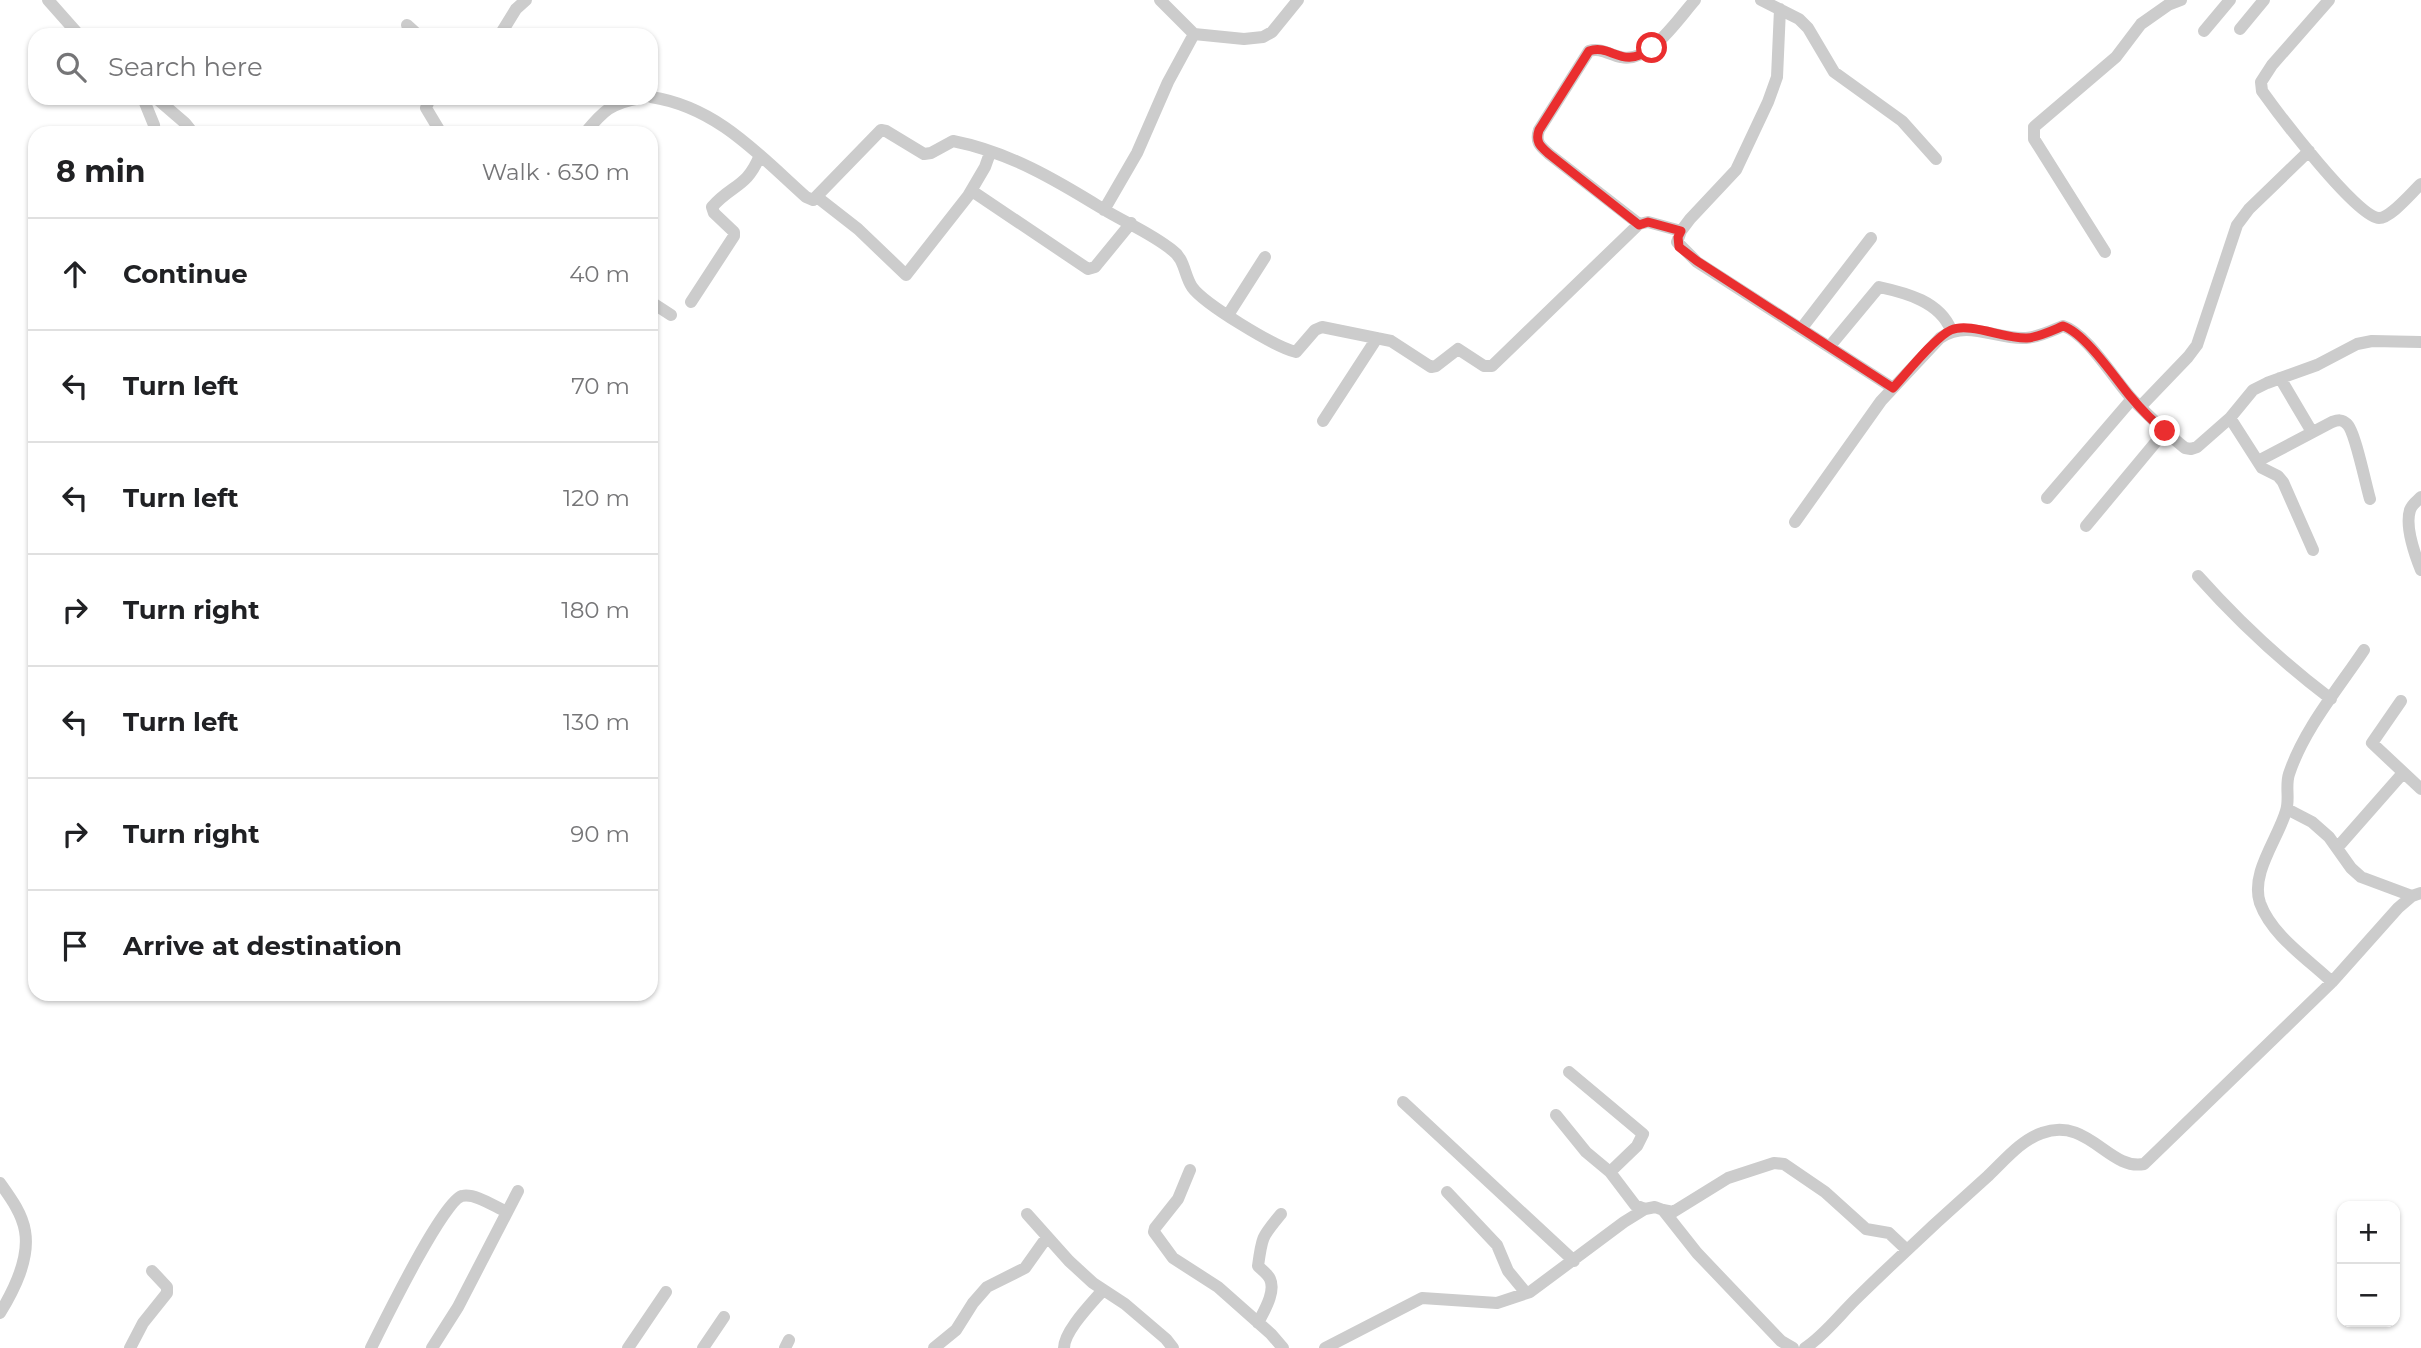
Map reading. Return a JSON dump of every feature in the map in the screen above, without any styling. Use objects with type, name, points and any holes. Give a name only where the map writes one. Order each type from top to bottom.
[{"type":"street","points":[[48,0],[73,28]]},
{"type":"street","points":[[504,28],[526,0]]},
{"type":"street","points":[[1160,0],[1194,34],[1244,39],[1263,37],[1272,32],[1298,0]]},
{"type":"street","points":[[1639,225],[1549,154],[1538,144],[1537,138],[1539,130],[1589,51],[1597,49],[1621,58],[1642,55],[1652,48],[1695,0]]},
{"type":"street","points":[[1761,0],[1780,16],[1799,19],[1808,28],[1834,72],[1902,121],[1936,159]]},
{"type":"street","points":[[2105,252],[2034,138],[2034,127],[2116,57],[2141,24],[2168,5],[2181,0]]},
{"type":"street","points":[[2204,31],[2230,0]]},
{"type":"street","points":[[2240,29],[2264,0]]},
{"type":"street","points":[[2329,0],[2272,65],[2261,82],[2262,90],[2348,197],[2374,216],[2381,218],[2389,215],[2421,184]]},
{"type":"street","points":[[1780,16],[1777,77],[1745,153],[1728,180],[1681,231],[1678,237],[1679,247],[1893,388]]},
{"type":"street","points":[[407,24],[411,28]]},
{"type":"street","points":[[1104,210],[1137,153],[1168,82],[1194,34]]},
{"type":"street","points":[[658,99],[700,112],[726,126],[806,197],[813,200],[881,130],[924,154],[953,141],[1035,168],[1173,250],[1179,256],[1194,289],[1208,303],[1292,352],[1299,350],[1318,328],[1391,341],[1431,367],[1458,349],[1484,366],[1492,366],[1639,225],[1648,222],[1681,231]]},
{"type":"street","points":[[146,105],[154,126]]},
{"type":"street","points":[[164,105],[187,126]]},
{"type":"street","points":[[427,105],[437,126]]},
{"type":"street","points":[[591,126],[600,114],[615,105]]},
{"type":"street","points":[[2047,498],[2136,403],[2188,358],[2197,345],[2237,225],[2249,209],[2309,151]]},
{"type":"street","points":[[817,197],[858,229],[906,275],[972,191],[990,152]]},
{"type":"street","points":[[691,302],[734,236],[734,232],[712,211],[712,207],[752,174],[760,155]]},
{"type":"street","points":[[972,191],[1088,269],[1095,267],[1131,223]]},
{"type":"street","points":[[1801,329],[1871,238]]},
{"type":"street","points":[[1228,315],[1265,257]]},
{"type":"street","points":[[1830,346],[1879,287],[1901,292],[1927,303],[1946,317],[1951,330]]},
{"type":"street","points":[[658,307],[671,315]]},
{"type":"street","points":[[1795,522],[1893,388],[1940,338],[1951,330],[1962,329],[2025,338],[2045,334],[2063,326],[2070,328],[2099,357],[2136,403],[2185,448],[2191,449],[2197,447],[2230,418],[2253,390],[2317,365],[2357,344],[2372,341],[2421,342]]},
{"type":"street","points":[[1323,421],[1377,338]]},
{"type":"street","points":[[2280,378],[2312,432]]},
{"type":"street","points":[[2230,418],[2262,468],[2278,476],[2283,482],[2314,550]]},
{"type":"street","points":[[2258,461],[2339,420],[2353,432],[2370,499]]},
{"type":"street","points":[[2086,526],[2165,431]]},
{"type":"street","points":[[2421,497],[2412,505],[2409,518],[2413,548],[2421,570]]},
{"type":"street","points":[[2199,576],[2232,615],[2273,653],[2331,699]]},
{"type":"street","points":[[2332,982],[2278,932],[2260,903],[2258,889],[2287,809],[2289,773],[2312,729],[2364,650]]},
{"type":"street","points":[[2401,701],[2372,743],[2421,789]]},
{"type":"street","points":[[2337,848],[2403,773]]},
{"type":"street","points":[[1805,1348],[1907,1250],[2023,1144],[2040,1133],[2070,1131],[2088,1137],[2125,1162],[2134,1166],[2144,1164],[2303,1012],[2416,894],[2361,877],[2351,869],[2337,848],[2312,822],[2287,809]]},
{"type":"street","points":[[1569,1072],[1643,1134],[1637,1146],[1610,1172]]},
{"type":"street","points":[[1403,1102],[1574,1261]]},
{"type":"street","points":[[1556,1115],[1586,1152],[1610,1172],[1635,1205],[1645,1209]]},
{"type":"street","points":[[1325,1348],[1422,1298],[1497,1303],[1531,1292],[1645,1209],[1655,1207],[1673,1212],[1728,1178],[1774,1163],[1784,1164],[1825,1192],[1866,1229],[1889,1233],[1907,1250]]},
{"type":"street","points":[[1190,1170],[1178,1199],[1154,1232],[1173,1258],[1218,1287],[1283,1348]]},
{"type":"street","points":[[0,1183],[15,1205],[25,1230],[25,1252],[11,1293],[0,1313]]},
{"type":"street","points":[[432,1348],[458,1307],[518,1191]]},
{"type":"street","points":[[1447,1192],[1497,1245],[1508,1271],[1526,1293]]},
{"type":"street","points":[[371,1348],[440,1218],[457,1198],[468,1196],[507,1212]]},
{"type":"street","points":[[1663,1210],[1697,1253],[1781,1341],[1793,1348]]},
{"type":"street","points":[[1027,1214],[1069,1261],[1103,1290],[1125,1304],[1173,1348]]},
{"type":"street","points":[[1258,1323],[1268,1301],[1270,1289],[1270,1279],[1258,1266],[1259,1246],[1281,1214]]},
{"type":"street","points":[[933,1348],[956,1329],[987,1287],[1025,1268],[1047,1237]]},
{"type":"street","points":[[130,1348],[143,1323],[167,1293],[167,1287],[152,1271]]},
{"type":"street","points":[[1064,1348],[1069,1333],[1103,1290]]},
{"type":"street","points":[[628,1348],[666,1292]]},
{"type":"street","points":[[703,1348],[724,1317]]},
{"type":"route","points":[[1652,48],[1633,58],[1621,58],[1597,49],[1589,51],[1539,130],[1537,138],[1538,144],[1549,154],[1639,225],[1648,222],[1681,231],[1677,243],[1679,247],[1697,261],[1893,388],[1940,338],[1951,330],[1962,329],[2025,338],[2045,334],[2063,326],[2070,328],[2099,357],[2132,399],[2165,431]]}]
